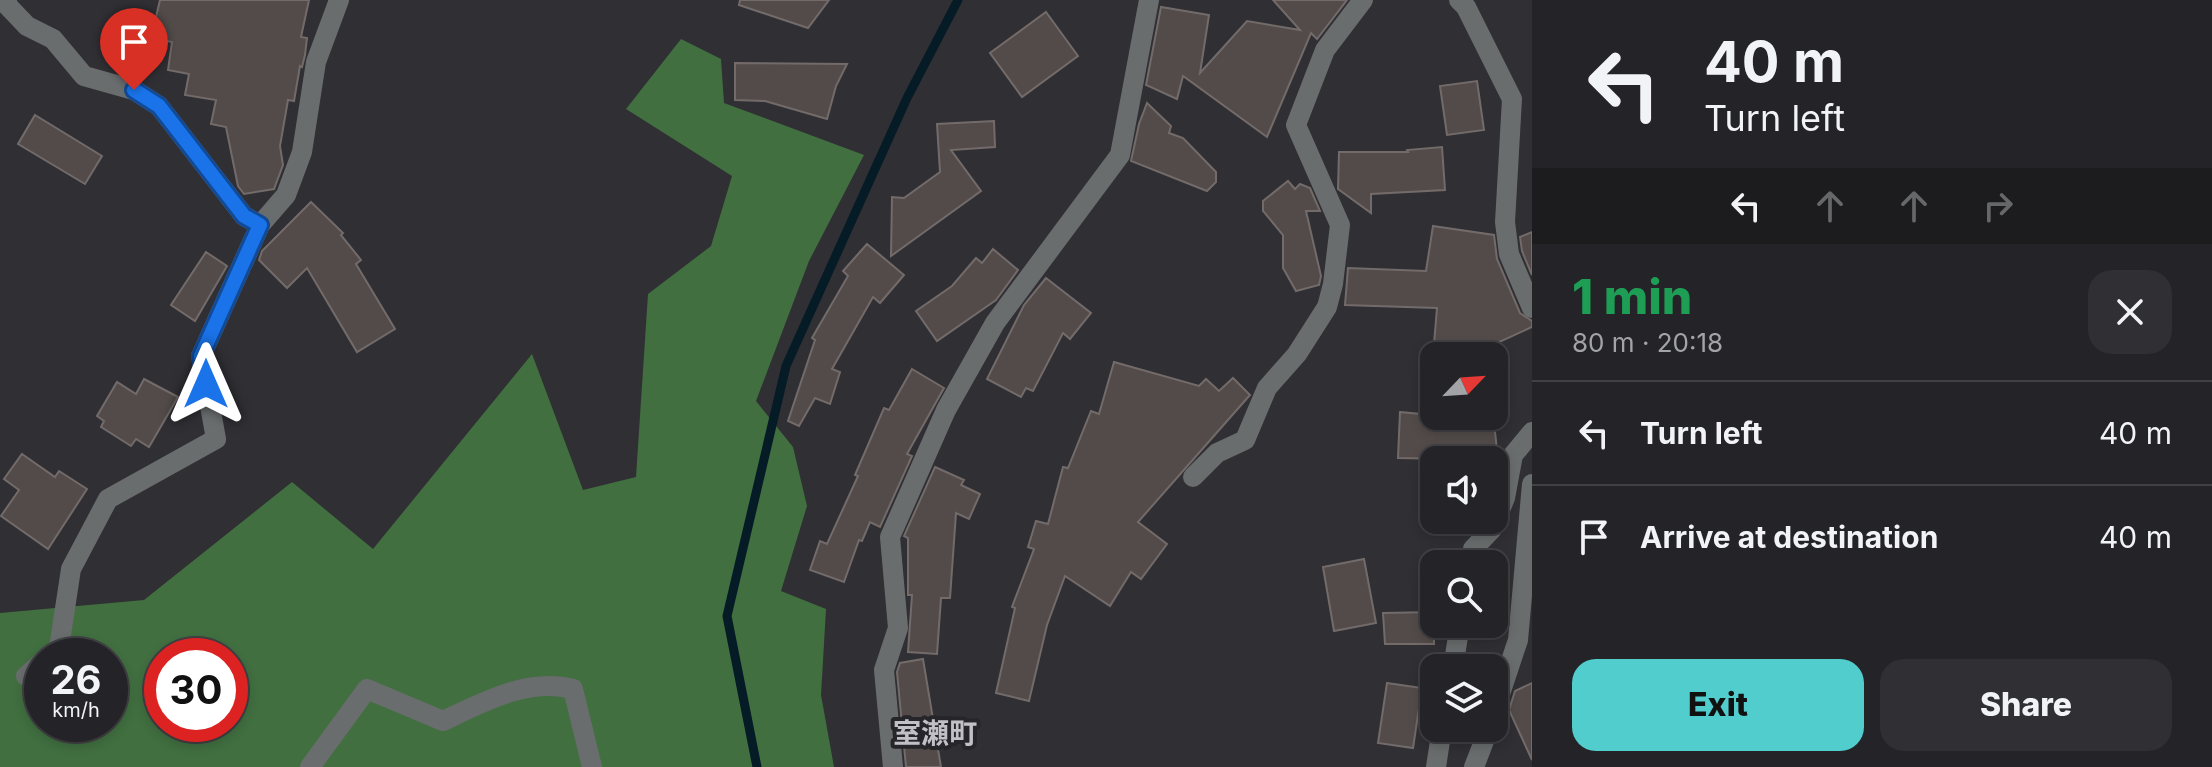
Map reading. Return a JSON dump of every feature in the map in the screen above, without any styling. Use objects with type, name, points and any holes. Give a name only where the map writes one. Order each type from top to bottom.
[{"type":"street","points":[[7,0],[7,5],[27,26],[53,39],[84,76],[134,90],[159,106],[244,216],[260,225]]},
{"type":"street","points":[[61,638],[71,569],[108,499],[216,439],[201,356],[260,225],[286,195],[302,152],[316,62],[339,0]]},
{"type":"street","points":[[893,767],[884,670],[898,628],[890,537],[946,410],[995,323],[1120,155],[1149,0]]},
{"type":"street","points":[[1193,477],[1217,453],[1245,440],[1267,388],[1297,354],[1327,307],[1340,225],[1296,125],[1325,50],[1363,0]]},
{"type":"street","points":[[1459,0],[1466,7],[1512,99],[1505,222],[1509,254],[1532,308]]},
{"type":"street","points":[[1473,550],[1492,529],[1505,498],[1513,455],[1532,432]]},
{"type":"street","points":[[1508,670],[1518,640],[1532,484]]},
{"type":"street","points":[[310,767],[367,689],[443,721],[497,696],[553,683],[573,689],[592,767]]},
{"type":"street","points":[[1436,767],[1440,742]]},
{"type":"street","points":[[1474,767],[1484,742]]},
{"type":"green space","points":[[681,39],[721,59],[724,103],[864,155],[809,261],[756,401],[793,447],[807,506],[781,591],[826,609],[821,695],[834,767],[0,767],[0,613],[144,600],[292,482],[373,549],[532,354],[583,490],[636,477],[648,294],[711,246],[732,176],[626,109]]},
{"type":"building","points":[[160,0],[309,0],[301,37],[307,38],[305,55],[294,101],[288,100],[280,146],[283,165],[274,189],[244,194],[238,186],[226,127],[211,124],[216,100],[185,95],[189,74],[168,70],[172,42],[151,38]]},
{"type":"building","points":[[740,0],[829,0],[808,28],[739,5]]},
{"type":"building","points":[[1273,0],[1347,0],[1317,39],[1311,33],[1267,137],[1183,76],[1177,99],[1146,85],[1161,7],[1209,15],[1200,73],[1247,21],[1300,30]]},
{"type":"building","points":[[1046,12],[1078,56],[1022,97],[990,53]]},
{"type":"building","points":[[735,63],[847,64],[836,86],[827,119],[765,101],[735,100]]},
{"type":"building","points":[[1477,81],[1484,130],[1447,135],[1440,86]]},
{"type":"building","points":[[1147,103],[1171,126],[1169,133],[1183,138],[1216,172],[1216,182],[1207,191],[1131,161]]},
{"type":"building","points":[[35,115],[102,156],[85,184],[18,144]]},
{"type":"building","points":[[994,121],[995,147],[951,150],[981,191],[891,256],[892,197],[904,198],[940,172],[937,124]]},
{"type":"building","points":[[1442,147],[1445,190],[1371,194],[1371,213],[1338,189],[1339,152],[1408,152]]},
{"type":"building","points":[[1288,181],[1295,189],[1300,184],[1310,188],[1320,211],[1306,211],[1321,276],[1319,285],[1296,291],[1283,268],[1283,235],[1263,211],[1263,201]]},
{"type":"building","points":[[311,202],[343,233],[341,235],[361,260],[356,264],[395,329],[357,352],[307,268],[287,288],[259,260],[262,251]]},
{"type":"building","points":[[1433,226],[1494,235],[1497,259],[1520,313],[1532,321],[1532,327],[1499,342],[1434,342],[1437,308],[1345,305],[1348,268],[1426,271]]},
{"type":"building","points":[[1532,232],[1532,275],[1520,237]]},
{"type":"building","points":[[867,244],[904,275],[880,303],[873,297],[832,369],[840,372],[830,404],[815,398],[799,426],[788,421],[815,340],[812,338],[848,276],[843,271]]},
{"type":"building","points":[[993,249],[1018,270],[996,300],[937,341],[916,311],[952,286],[976,258],[982,263]]},
{"type":"building","points":[[206,252],[227,266],[195,321],[171,305]]},
{"type":"building","points":[[1046,278],[1091,313],[1070,339],[1063,333],[1033,391],[1026,388],[1021,397],[987,379],[1024,305]]},
{"type":"building","points":[[1114,362],[1199,386],[1206,379],[1219,391],[1233,378],[1250,395],[1138,522],[1167,544],[1141,579],[1131,572],[1110,606],[1065,576],[1047,625],[1029,701],[996,693],[1015,608],[1012,607],[1034,549],[1028,547],[1036,521],[1048,524],[1063,467],[1068,468],[1091,411],[1099,414]]},
{"type":"building","points":[[912,369],[944,388],[907,454],[912,456],[880,527],[870,522],[862,541],[859,540],[844,582],[810,570],[820,541],[827,544],[884,408],[889,410]]},
{"type":"building","points":[[144,379],[178,397],[149,447],[136,439],[131,446],[101,427],[104,421],[97,416],[117,382],[136,394]]},
{"type":"building","points":[[1400,412],[1420,414],[1420,430],[1495,430],[1497,446],[1420,446],[1420,458],[1398,458]]},
{"type":"building","points":[[22,454],[55,477],[59,471],[87,489],[48,549],[1,516],[19,490],[4,479]]},
{"type":"building","points":[[935,467],[964,480],[961,485],[980,494],[969,519],[956,513],[950,598],[941,598],[937,654],[908,652],[912,595],[908,595],[908,538],[904,536]]},
{"type":"building","points":[[1364,559],[1376,623],[1334,631],[1323,567]]},
{"type":"building","points":[[1420,612],[1420,638],[1434,638],[1434,644],[1385,644],[1383,613]]},
{"type":"building","points":[[923,659],[941,767],[906,767],[897,672],[900,663]]},
{"type":"building","points":[[1387,683],[1420,688],[1413,748],[1378,743]]},
{"type":"building","points":[[1532,683],[1532,760],[1509,710],[1515,691]]},
{"type":"waterway","points":[[757,767],[727,616],[786,366],[907,98],[958,0]]},
{"type":"district","name":"室瀬町","points":[[935,733]]},
{"type":"route","points":[[134,90],[159,106],[244,216],[260,225],[201,356],[206,384]]}]
